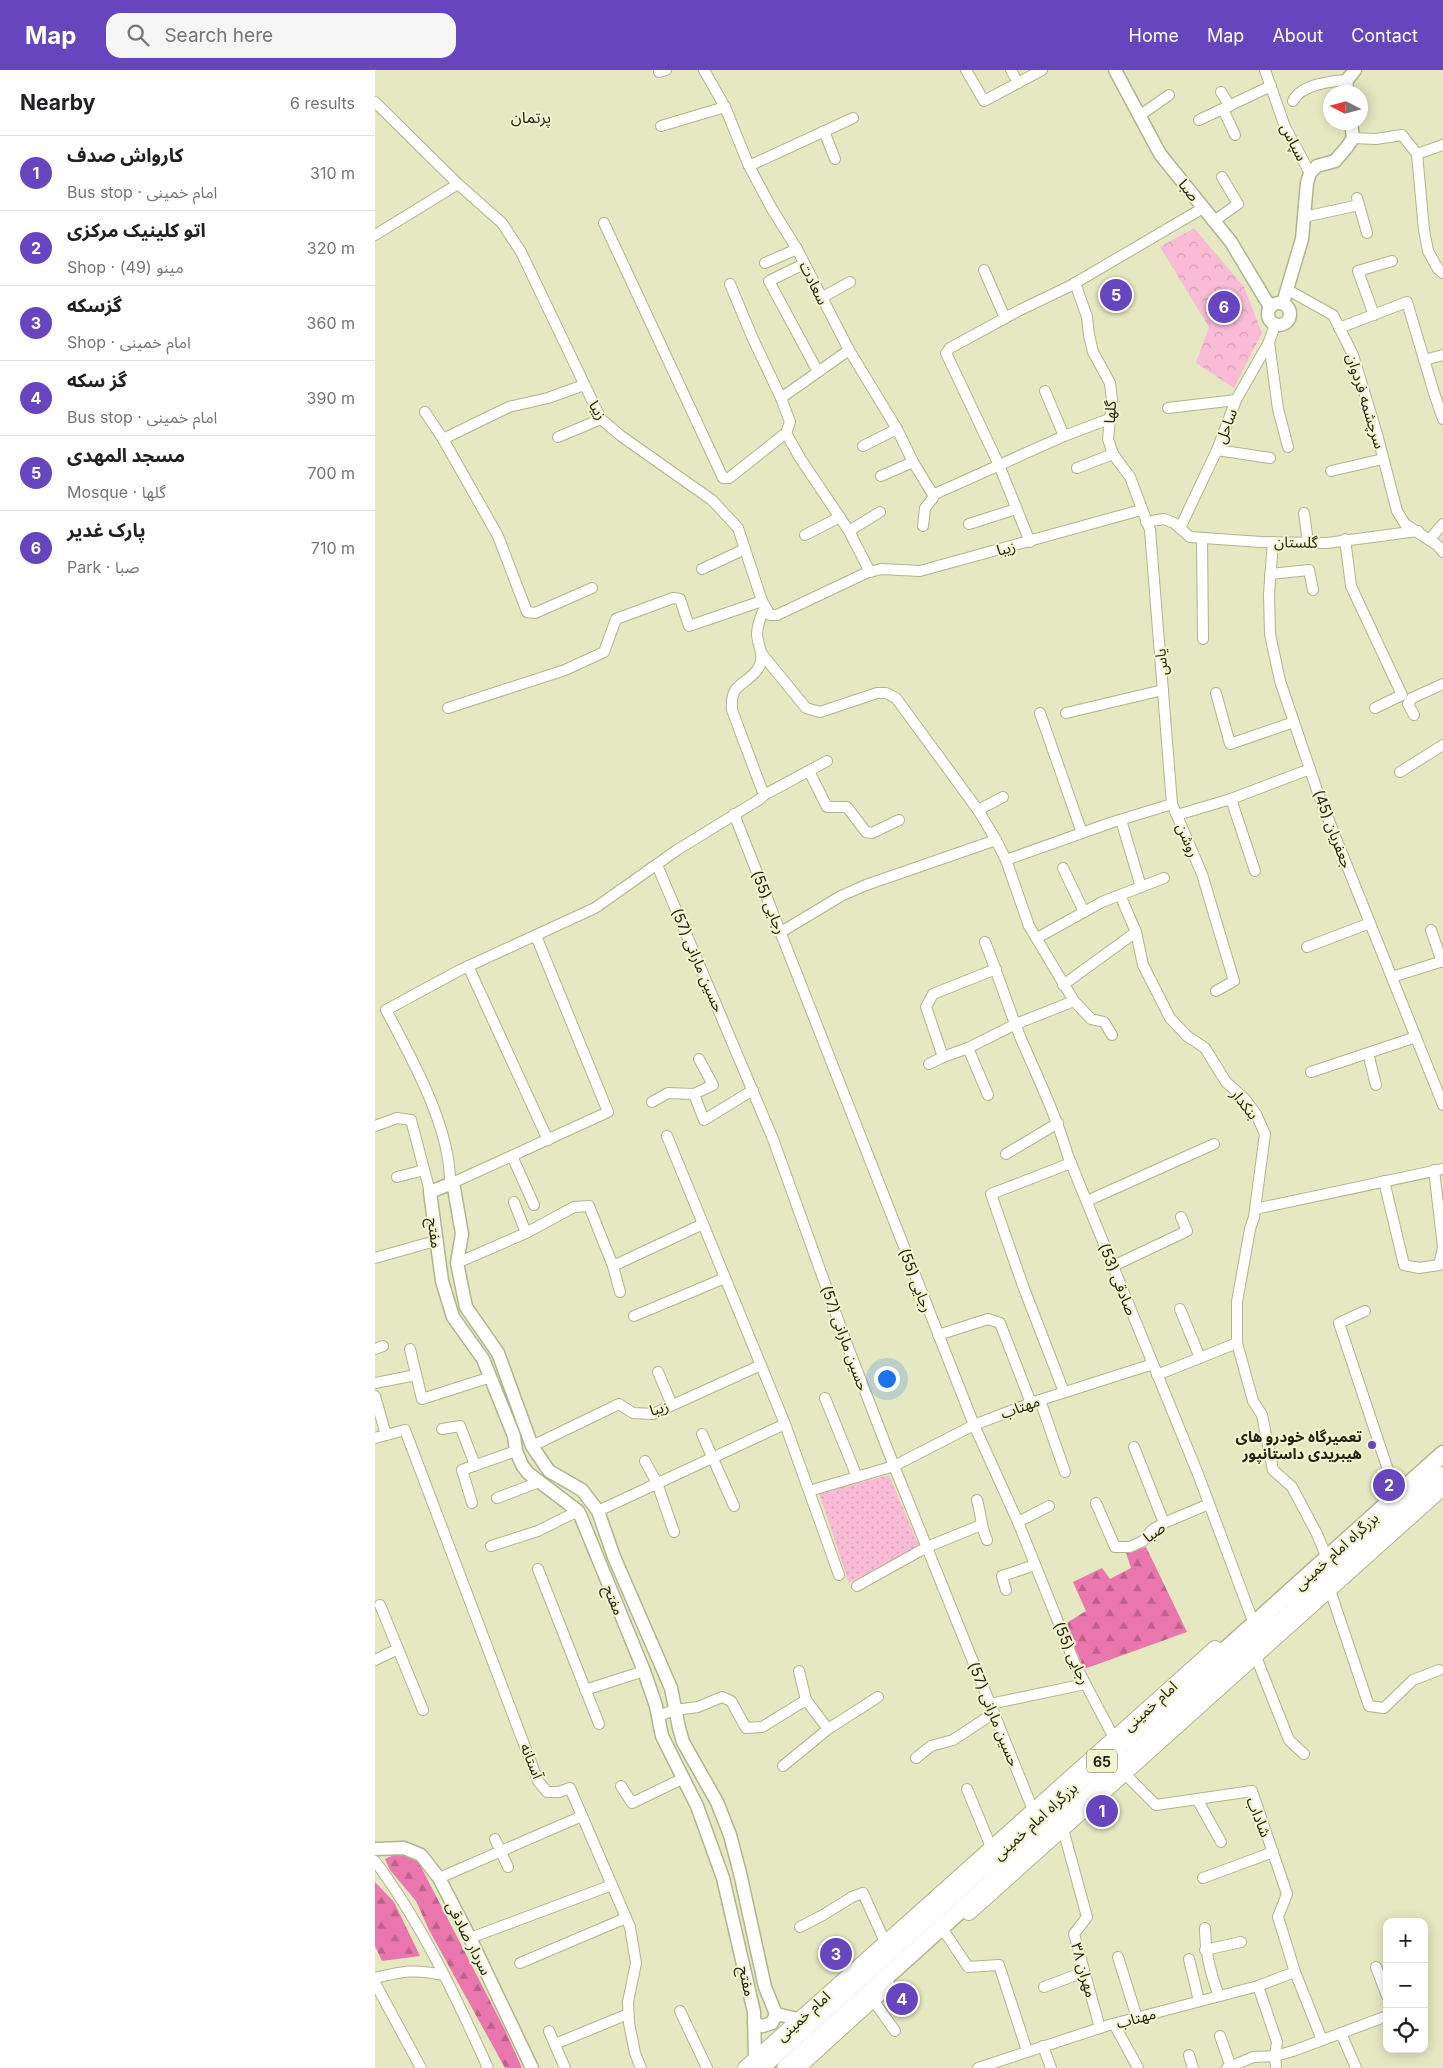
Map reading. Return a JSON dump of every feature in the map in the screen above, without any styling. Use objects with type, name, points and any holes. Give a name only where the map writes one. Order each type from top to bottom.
[{"type":"highway","name":"بزرگراه امام خمینی","points":[[758,2063],[1443,1454]]},
{"type":"highway","name":"بزرگراه امام خمینی","points":[[785,2068],[1443,1475]]},
{"type":"main road","name":"امام خمینی","points":[[745,2068],[758,2063],[799,2019],[1443,1444]]},
{"type":"main road","points":[[802,2066],[946,1934],[1443,1488]]},
{"type":"street","name":"سعادت","points":[[704,70],[725,107],[749,166],[772,209],[797,248],[849,350],[897,429],[913,462],[933,493]]},
{"type":"street","points":[[966,70],[984,101],[1042,70]]},
{"type":"street","points":[[1011,70],[1018,83]]},
{"type":"street","name":"صبا","points":[[1115,70],[1160,154],[1231,242],[1270,307]]},
{"type":"street","name":"سپاس","points":[[1265,70],[1285,127],[1310,173],[1317,166],[1335,161],[1353,138]]},
{"type":"street","points":[[1293,101],[1295,96],[1323,82],[1349,81]]},
{"type":"street","points":[[1199,120],[1271,86]]},
{"type":"street","points":[[1221,92],[1235,135]]},
{"type":"street","points":[[1139,116],[1169,95]]},
{"type":"street","name":"زیبا","points":[[375,102],[502,223],[521,252],[583,385],[601,419],[621,436],[712,500],[738,528],[763,604],[770,615],[777,615],[869,572],[881,569],[920,571],[1141,510]]},
{"type":"street","points":[[661,126],[725,107]]},
{"type":"street","points":[[749,166],[853,118]]},
{"type":"street","points":[[1352,130],[1353,138],[1376,139],[1402,135],[1417,154],[1428,251],[1438,269],[1443,273]]},
{"type":"street","points":[[824,131],[835,159]]},
{"type":"street","points":[[1417,154],[1443,146]]},
{"type":"street","points":[[1283,303],[1302,239],[1310,173]]},
{"type":"street","points":[[1214,221],[1238,204],[1222,177]]},
{"type":"street","points":[[375,234],[459,184]]},
{"type":"street","points":[[1304,217],[1358,202],[1367,233]]},
{"type":"street","points":[[1030,542],[999,464],[946,353],[950,348],[1005,318],[1075,283],[1203,208]]},
{"type":"street","points":[[604,222],[723,478],[729,478],[786,433],[790,422],[730,284]]},
{"type":"street","points":[[765,263],[797,248]]},
{"type":"street","points":[[1374,314],[1357,271],[1392,261]]},
{"type":"street","points":[[804,264],[769,280],[819,372]]},
{"type":"street","points":[[984,270],[1005,318]]},
{"type":"street","points":[[821,298],[850,282]]},
{"type":"street","name":"گلها","points":[[1075,283],[1087,317],[1093,352],[1110,383],[1112,400],[1108,439],[1113,454],[1130,477],[1141,510]]},
{"type":"street","name":"سرچشمه فردوان","points":[[1288,290],[1333,315],[1353,355],[1397,511],[1405,524],[1418,532]]},
{"type":"street","points":[[1339,328],[1407,302],[1443,418]]},
{"type":"street","points":[[1276,303],[1283,303],[1289,308],[1291,314],[1288,321],[1282,325],[1275,324],[1270,320],[1268,313],[1270,307],[1276,303]]},
{"type":"street","name":"ساحل","points":[[1180,528],[1217,450],[1236,400],[1269,342],[1275,324]]},
{"type":"street","points":[[1269,342],[1278,410],[1288,447]]},
{"type":"street","points":[[781,398],[849,350]]},
{"type":"street","points":[[1424,360],[1443,355]]},
{"type":"street","points":[[443,439],[509,407],[549,398],[583,385]]},
{"type":"street","points":[[1045,391],[1063,436]]},
{"type":"street","points":[[1168,408],[1236,400]]},
{"type":"street","points":[[425,412],[443,439],[497,536],[527,612],[535,612],[592,588]]},
{"type":"street","points":[[558,437],[601,419]]},
{"type":"street","points":[[923,526],[925,508],[933,498],[933,493],[1063,436],[1109,419]]},
{"type":"street","points":[[863,446],[897,429]]},
{"type":"street","points":[[786,433],[800,458],[849,531],[869,572]]},
{"type":"street","points":[[1217,450],[1271,458]]},
{"type":"street","points":[[1077,468],[1113,454]]},
{"type":"street","points":[[1331,471],[1383,459]]},
{"type":"street","points":[[881,476],[913,462]]},
{"type":"street","points":[[969,524],[1016,509]]},
{"type":"street","name":"یاس","points":[[1141,510],[1150,530],[1172,804],[1177,815]]},
{"type":"street","points":[[849,531],[880,512]]},
{"type":"street","points":[[1304,513],[1308,542]]},
{"type":"street","points":[[805,535],[840,517]]},
{"type":"street","name":"گلستان","points":[[1146,522],[1164,519],[1180,528],[1190,537],[1273,542],[1327,543],[1418,532]]},
{"type":"street","points":[[1429,540],[1443,524]]},
{"type":"street","points":[[1418,532],[1443,552]]},
{"type":"street","points":[[1202,538],[1203,640]]},
{"type":"street","points":[[1345,540],[1351,586],[1402,695],[1375,708]]},
{"type":"street","name":"جعفریان (45)","points":[[1273,542],[1269,594],[1270,634],[1280,681],[1310,769],[1443,1105]]},
{"type":"street","points":[[701,569],[745,549]]},
{"type":"street","points":[[1270,574],[1309,570],[1313,590]]},
{"type":"street","points":[[448,708],[565,670],[604,652],[616,619],[673,598],[680,599],[689,626],[763,604],[757,635],[762,654],[806,708],[819,712],[877,692],[886,692],[896,698],[978,810],[996,840],[1006,860],[1029,926],[1073,1001],[1091,1018],[1104,1022],[1112,1035]]},
{"type":"street","points":[[762,654],[758,670],[741,682],[731,697],[732,710],[763,795]]},
{"type":"street","points":[[1414,716],[1408,704],[1412,698],[1443,684]]},
{"type":"street","points":[[1066,713],[1163,690]]},
{"type":"street","points":[[1216,693],[1231,744],[1294,722]]},
{"type":"street","points":[[1040,713],[1082,833]]},
{"type":"street","points":[[1400,772],[1443,745]]},
{"type":"street","points":[[548,1140],[468,966],[595,908],[763,795],[827,761]]},
{"type":"street","name":"روشن","points":[[1216,991],[1233,981],[1202,874],[1177,815],[1231,799],[1310,769]]},
{"type":"street","points":[[809,771],[827,807],[847,808],[866,832],[872,833],[899,820]]},
{"type":"street","points":[[978,810],[1003,797]]},
{"type":"street","points":[[1231,799],[1255,871]]},
{"type":"street","points":[[1006,860],[1172,804]]},
{"type":"street","name":"رجایی (55)","points":[[734,814],[937,1336],[974,1425],[1018,1522],[1075,1664],[1114,1738]]},
{"type":"street","points":[[1121,820],[1141,886]]},
{"type":"street","points":[[781,932],[841,896],[866,885],[996,840]]},
{"type":"street","name":"حسین مارانی (57)","points":[[657,865],[773,1139],[893,1466],[1033,1810]]},
{"type":"street","points":[[1063,868],[1084,912]]},
{"type":"street","points":[[1037,938],[1084,912],[1141,886],[1164,878]]},
{"type":"street","name":"بنکدار","points":[[1120,895],[1136,932],[1143,965],[1170,1018],[1187,1036],[1205,1048],[1226,1082],[1245,1099],[1256,1114],[1265,1134],[1255,1209],[1237,1302],[1237,1343],[1253,1400],[1262,1415],[1273,1470],[1292,1487],[1324,1551]]},
{"type":"street","points":[[1307,947],[1370,923]]},
{"type":"street","points":[[1392,978],[1442,961],[1431,930]]},
{"type":"street","points":[[1063,985],[1136,932]]},
{"type":"street","points":[[375,1126],[397,1118],[411,1120],[430,1192],[608,1112],[536,936]]},
{"type":"street","name":"صادقی (53)","points":[[985,942],[1016,1024],[1058,1123],[1071,1163],[1209,1504],[1251,1616]]},
{"type":"street","name":"مفتح","points":[[468,966],[386,1010],[415,1065],[444,1138],[450,1164],[450,1184],[457,1195],[462,1234],[457,1263],[466,1307],[498,1353],[532,1446],[549,1471],[581,1490],[598,1511],[615,1557],[671,1688],[683,1742],[717,1802],[730,1835],[765,1987],[776,2014]]},
{"type":"street","points":[[943,1057],[926,1007],[929,1000],[933,994],[996,969]]},
{"type":"street","points":[[929,1064],[969,1048],[1016,1024],[1073,1001]]},
{"type":"street","points":[[1311,1072],[1416,1037]]},
{"type":"street","points":[[969,1048],[988,1096]]},
{"type":"street","points":[[1368,1053],[1376,1085]]},
{"type":"street","points":[[652,1102],[668,1093],[694,1094],[713,1085],[699,1060]]},
{"type":"street","points":[[694,1094],[704,1120],[753,1090]]},
{"type":"street","points":[[1006,1154],[1058,1123]]},
{"type":"street","points":[[667,1136],[785,1424],[839,1574]]},
{"type":"street","points":[[1087,1201],[1213,1144]]},
{"type":"street","points":[[512,1156],[534,1205]]},
{"type":"street","points":[[1064,1392],[1023,1286],[991,1194],[1071,1163]]},
{"type":"street","points":[[1255,1209],[1439,1169],[1443,1247],[1439,1265],[1419,1268],[1404,1265],[1384,1181]]},
{"type":"street","points":[[397,1177],[424,1170]]},
{"type":"street","name":"مفتح","points":[[430,1192],[435,1241],[442,1281],[453,1317],[483,1359],[514,1436],[516,1451],[525,1469],[578,1511],[644,1671],[654,1698],[662,1736],[697,1806],[723,1878],[744,1963],[754,2012],[758,2063]]},
{"type":"street","points":[[514,1202],[526,1232]]},
{"type":"street","points":[[457,1263],[526,1232],[574,1207],[589,1206],[613,1266],[620,1292]]},
{"type":"street","points":[[1113,1266],[1187,1231],[1181,1217]]},
{"type":"street","points":[[613,1266],[703,1224]]},
{"type":"street","points":[[375,1258],[435,1241]]},
{"type":"street","points":[[634,1316],[725,1278]]},
{"type":"street","points":[[1180,1309],[1200,1358]]},
{"type":"street","points":[[1365,1310],[1339,1323],[1394,1488]]},
{"type":"street","points":[[937,1336],[988,1319],[1000,1323],[1036,1401],[1065,1472]]},
{"type":"street","points":[[1157,1375],[1237,1343]]},
{"type":"street","points":[[410,1349],[422,1400],[491,1377]]},
{"type":"street","name":"مهتاب","points":[[809,1490],[893,1466],[974,1425],[1036,1401],[1153,1364]]},
{"type":"street","name":"زیبا","points":[[532,1446],[619,1404],[633,1413],[653,1414],[761,1365]]},
{"type":"street","points":[[658,1372],[672,1405]]},
{"type":"street","points":[[375,1383],[416,1375]]},
{"type":"street","points":[[375,1396],[386,1435],[375,1438]]},
{"type":"street","points":[[825,1398],[857,1476]]},
{"type":"street","points":[[598,1511],[785,1424]]},
{"type":"street","points":[[442,1429],[460,1426],[475,1465]]},
{"type":"street","name":"آستانه","points":[[386,1435],[405,1430],[538,1781],[547,1792],[559,1792],[570,1788],[630,1927],[636,1963],[628,2002],[635,2053],[641,2068]]},
{"type":"street","points":[[702,1434],[734,1506]]},
{"type":"street","points":[[1133,1447],[1164,1523]]},
{"type":"street","points":[[472,1503],[462,1470],[516,1451]]},
{"type":"street","points":[[645,1461],[657,1483],[673,1532]]},
{"type":"street","points":[[497,1498],[539,1482]]},
{"type":"street","points":[[977,1500],[981,1514],[981,1525],[987,1540]]},
{"type":"street","name":"صبا","points":[[1096,1502],[1115,1547],[1130,1547],[1143,1541],[1152,1530],[1164,1523],[1209,1504]]},
{"type":"street","points":[[1018,1522],[1049,1506]]},
{"type":"street","points":[[491,1546],[538,1531],[578,1511]]},
{"type":"street","points":[[857,1586],[927,1548],[981,1525]]},
{"type":"street","points":[[1006,1590],[1002,1576],[1035,1565]]},
{"type":"street","points":[[538,1569],[599,1724]]},
{"type":"street","points":[[1330,1590],[1369,1706],[1384,1708],[1413,1680],[1439,1670]]},
{"type":"street","points":[[380,1605],[423,1710]]},
{"type":"street","points":[[375,1660],[398,1649]]},
{"type":"street","points":[[1256,1657],[1289,1740],[1304,1754]]},
{"type":"street","points":[[585,1690],[644,1671]]},
{"type":"street","points":[[799,1671],[806,1700],[827,1729]]},
{"type":"street","points":[[916,1758],[931,1746],[953,1740],[992,1708],[1085,1684]]},
{"type":"street","points":[[658,1716],[675,1710],[698,1707],[722,1697],[731,1701],[746,1728],[762,1727],[806,1700]]},
{"type":"street","points":[[783,1766],[827,1729],[878,1697]]},
{"type":"street","name":"شاداب","points":[[1125,1774],[1156,1805],[1252,1791],[1287,1894],[1278,1917],[1295,1972],[1322,2040]]},
{"type":"street","points":[[621,1786],[632,1803],[684,1778]]},
{"type":"street","points":[[967,1788],[991,1847]]},
{"type":"street","points":[[1197,1799],[1221,1842]]},
{"type":"street","points":[[439,1878],[582,1816]]},
{"type":"street","name":"مهران ۳۸","points":[[1063,1830],[1087,1918],[1073,1934],[1100,2028]]},
{"type":"street","points":[[495,1839],[508,1867]]},
{"type":"street","name":"سردار صادقی","points":[[375,1849],[404,1848],[421,1855],[439,1878],[532,2068]]},
{"type":"street","points":[[1203,1878],[1273,1852]]},
{"type":"street","points":[[375,1862],[406,1904],[444,1975],[489,2068]]},
{"type":"street","points":[[470,1938],[612,1885]]},
{"type":"street","points":[[800,1927],[852,1897],[863,1893],[885,1942]]},
{"type":"street","points":[[520,1963],[626,1918]]},
{"type":"street","points":[[1205,1928],[1205,1950],[1219,1996]]},
{"type":"street","points":[[946,1934],[968,1967],[999,1965],[1027,2050]]},
{"type":"street","points":[[1205,1950],[1241,1942]]},
{"type":"street","points":[[1118,1956],[1137,2018]]},
{"type":"street","points":[[1189,1959],[1199,2001]]},
{"type":"street","points":[[1376,1968],[1383,1986]]},
{"type":"street","points":[[375,1978],[418,1970],[444,1975]]},
{"type":"street","points":[[1044,1987],[1084,1972]]},
{"type":"street","name":"مهتاب","points":[[980,2068],[1027,2050],[1114,2024],[1258,1986],[1295,1972]]},
{"type":"street","points":[[375,1982],[421,2068]]},
{"type":"street","points":[[1258,1986],[1277,2042],[1275,2056],[1277,2068]]},
{"type":"street","points":[[873,2000],[895,2031]]},
{"type":"street","points":[[680,2011],[707,2068]]},
{"type":"street","points":[[555,2044],[629,2014]]},
{"type":"street","points":[[754,2023],[763,2026],[772,2023],[776,2014],[799,2019]]},
{"type":"street","points":[[1220,2036],[1229,2067],[1253,2057],[1275,2056],[1383,2017]]},
{"type":"street","points":[[1114,2024],[1138,2068]]},
{"type":"street","points":[[549,2031],[565,2068]]},
{"type":"street","points":[[1341,2033],[1356,2068]]},
{"type":"street","points":[[1043,2046],[1051,2068]]},
{"type":"street","points":[[1189,2055],[1193,2068]]},
{"type":"green space","points":[[1194,228],[1244,287],[1262,333],[1234,388],[1196,363],[1209,327],[1160,247]]},
{"type":"green space","points":[[889,1475],[919,1546],[849,1583],[819,1493]]},
{"type":"green space","points":[[1146,1547],[1187,1632],[1084,1669],[1065,1624],[1086,1611],[1073,1582],[1102,1568],[1110,1579],[1131,1568],[1126,1553]]},
{"type":"green space","points":[[404,1854],[419,1863],[505,2030],[522,2068],[505,2068],[429,1930],[416,1901],[390,1870],[385,1859],[394,1855]]},
{"type":"green space","points":[[375,1882],[394,1902],[420,1956],[382,1961],[375,1946]]},
{"type":"place","name":"مسجد المهدی","points":[[1116,295]]},
{"type":"place","name":"پارک غدیر","points":[[1224,307]]},
{"type":"place","name":"تعمیرگاه خودرو های هیبریدی داستانپور","points":[[1372,1445]]},
{"type":"place","name":"اتو کلینیک مرکزی","points":[[1389,1485]]},
{"type":"place","name":"کارواش صدف","points":[[1102,1811]]},
{"type":"place","name":"گزسکه","points":[[836,1954]]},
{"type":"place","name":"گز سکه","points":[[902,1999]]},
{"type":"district","name":"پرتمان","points":[[531,117]]}]
